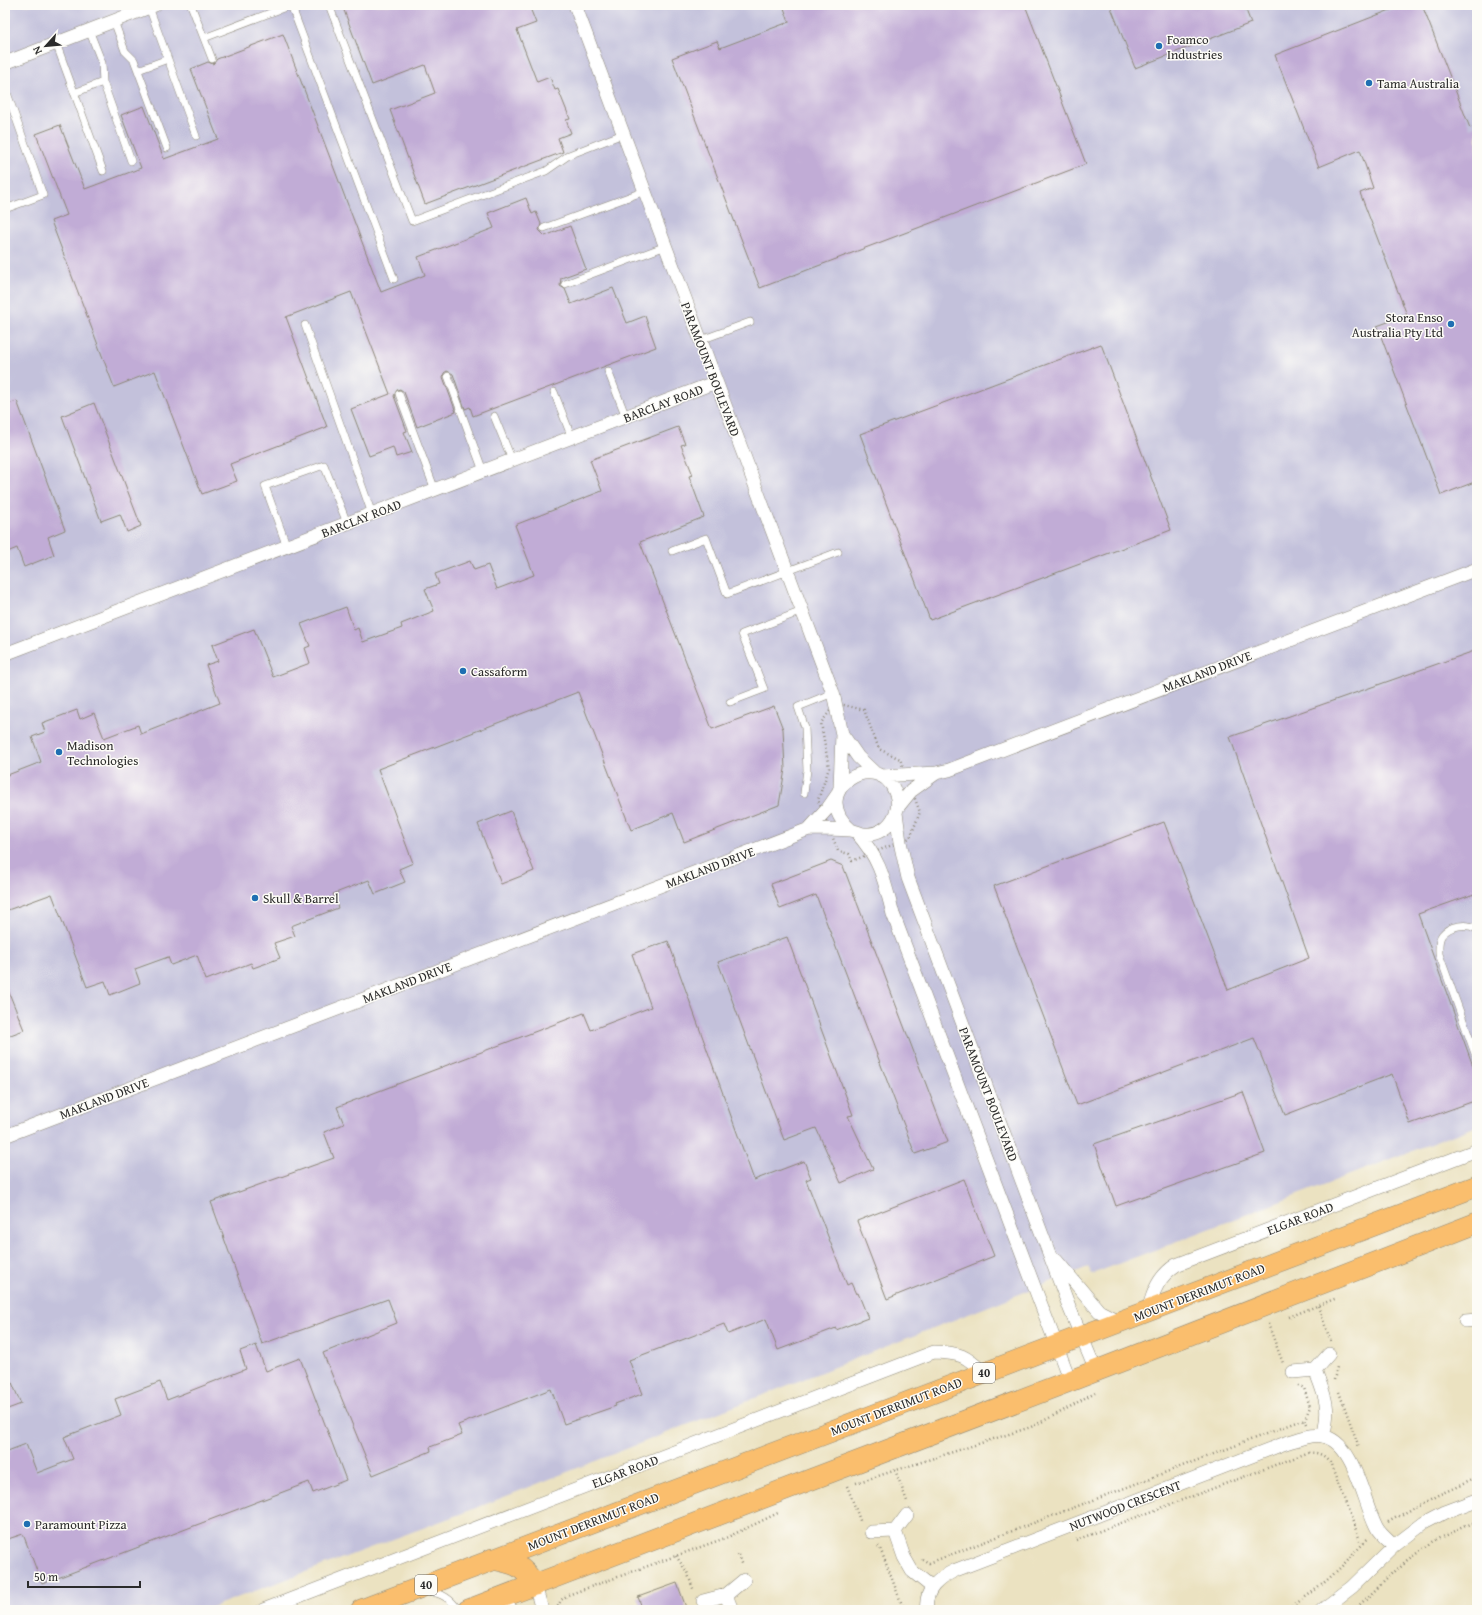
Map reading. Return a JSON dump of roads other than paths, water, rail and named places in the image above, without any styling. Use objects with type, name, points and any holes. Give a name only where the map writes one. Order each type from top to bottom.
[{"type":"main road","name":"MOUNT DERRIMUT ROAD","points":[[361,1610],[1477,1186]]},
{"type":"main road","points":[[468,1610],[504,1605],[535,1584],[1070,1381],[1098,1380],[1477,1223]]},
{"type":"main road","points":[[492,1559],[515,1564],[525,1569],[535,1584]]},
{"type":"street","name":"PARAMOUNT BOULEVARD","points":[[575,5],[833,693],[842,734],[838,791]]},
{"type":"street","points":[[5,63],[152,6]]},
{"type":"street","name":"BARCLAY ROAD","points":[[5,654],[716,382]]},
{"type":"street","name":"MAKLAND DRIVE","points":[[879,775],[936,773],[956,767],[1477,569]]},
{"type":"street","name":"PARAMOUNT BOULEVARD","points":[[842,734],[858,757],[879,775]]},
{"type":"street","points":[[866,772],[879,775],[889,781],[897,798],[897,810],[892,822],[885,829],[876,833],[866,834],[853,831],[843,823],[838,815],[836,805],[838,791],[847,780],[856,774],[866,772]]},
{"type":"street","name":"MAKLAND DRIVE","points":[[897,810],[911,791],[936,773]]},
{"type":"street","name":"MAKLAND DRIVE","points":[[809,829],[828,808],[838,791]]},
{"type":"street","name":"PARAMOUNT BOULEVARD","points":[[897,810],[900,842],[908,878],[1098,1380]]},
{"type":"street","name":"MAKLAND DRIVE","points":[[5,1136],[809,829],[853,831]]},
{"type":"street","name":"PARAMOUNT BOULEVARD","points":[[853,831],[872,853],[885,881],[893,914],[1070,1381]]},
{"type":"street","name":"ELGAR ROAD","points":[[1148,1311],[1159,1281],[1167,1271],[1176,1265],[1477,1150]]},
{"type":"street","points":[[1048,1251],[1099,1311],[1120,1322]]},
{"type":"street","name":"ELGAR ROAD","points":[[263,1610],[934,1352],[949,1353],[967,1358],[984,1373]]},
{"type":"street","points":[[1288,1369],[1315,1370],[1334,1355]]},
{"type":"street","points":[[1315,1370],[1327,1402],[1328,1419],[1317,1436],[1334,1440],[1345,1451],[1394,1546]]},
{"type":"street","name":"NUTWOOD CRESCENT","points":[[932,1587],[941,1577],[956,1570],[1283,1444],[1317,1436]]},
{"type":"street","points":[[1322,1610],[1352,1587],[1394,1546],[1424,1523],[1445,1512],[1477,1500]]},
{"type":"street","points":[[908,1509],[895,1531],[904,1557],[912,1571],[932,1587],[926,1602],[927,1610]]},
{"type":"street","points":[[867,1531],[895,1531]]},
{"type":"street","points":[[700,1599],[726,1595],[744,1580]]},
{"type":"street","points":[[535,1584],[542,1610]]},
{"type":"street","points":[[726,1595],[732,1610]]},
{"type":"lane","points":[[191,5],[212,59]]},
{"type":"lane","points":[[204,38],[291,5],[394,279]]},
{"type":"lane","points":[[329,5],[412,221],[546,170],[569,155],[623,134]]},
{"type":"lane","points":[[152,6],[168,59],[196,136]]},
{"type":"lane","points":[[114,21],[125,51],[134,60],[167,148]]},
{"type":"lane","points":[[89,30],[102,63],[103,82],[131,161]]},
{"type":"lane","points":[[56,43],[103,171]]},
{"type":"lane","points":[[138,70],[168,59]]},
{"type":"lane","points":[[74,93],[103,82]]},
{"type":"lane","points":[[5,87],[43,195],[5,210]]},
{"type":"lane","points":[[544,228],[645,191]]},
{"type":"lane","points":[[565,284],[666,246]]},
{"type":"lane","points":[[701,340],[750,322]]},
{"type":"lane","points":[[305,325],[372,514]]},
{"type":"lane","points":[[608,371],[626,417]]},
{"type":"lane","points":[[448,376],[483,471]]},
{"type":"lane","points":[[554,392],[572,438]]},
{"type":"lane","points":[[399,394],[435,490]]},
{"type":"lane","points":[[494,416],[512,460]]},
{"type":"lane","points":[[287,547],[265,486],[324,464],[348,523]]},
{"type":"lane","points":[[672,551],[706,538],[727,594],[838,552]]},
{"type":"lane","points":[[730,702],[764,689],[742,634],[802,611]]},
{"type":"lane","points":[[804,793],[807,770],[805,728],[798,707],[833,693]]},
{"type":"lane","points":[[1477,929],[1470,925],[1464,925],[1448,930],[1441,936],[1438,945],[1439,954],[1477,1058]]},
{"type":"lane","points":[[416,1589],[438,1592],[453,1602],[458,1610]]},
{"type":"place","name":"Foamco Industries","points":[[1159,46]]},
{"type":"place","name":"Tama Australia","points":[[1369,83]]},
{"type":"place","name":"Stora Enso Australia Pty Ltd","points":[[1451,324]]},
{"type":"place","name":"Cassaform","points":[[463,671]]},
{"type":"place","name":"Madison Technologies","points":[[59,752]]},
{"type":"place","name":"Skull & Barrel","points":[[255,898]]},
{"type":"place","name":"Paramount Pizza","points":[[27,1524]]}]
